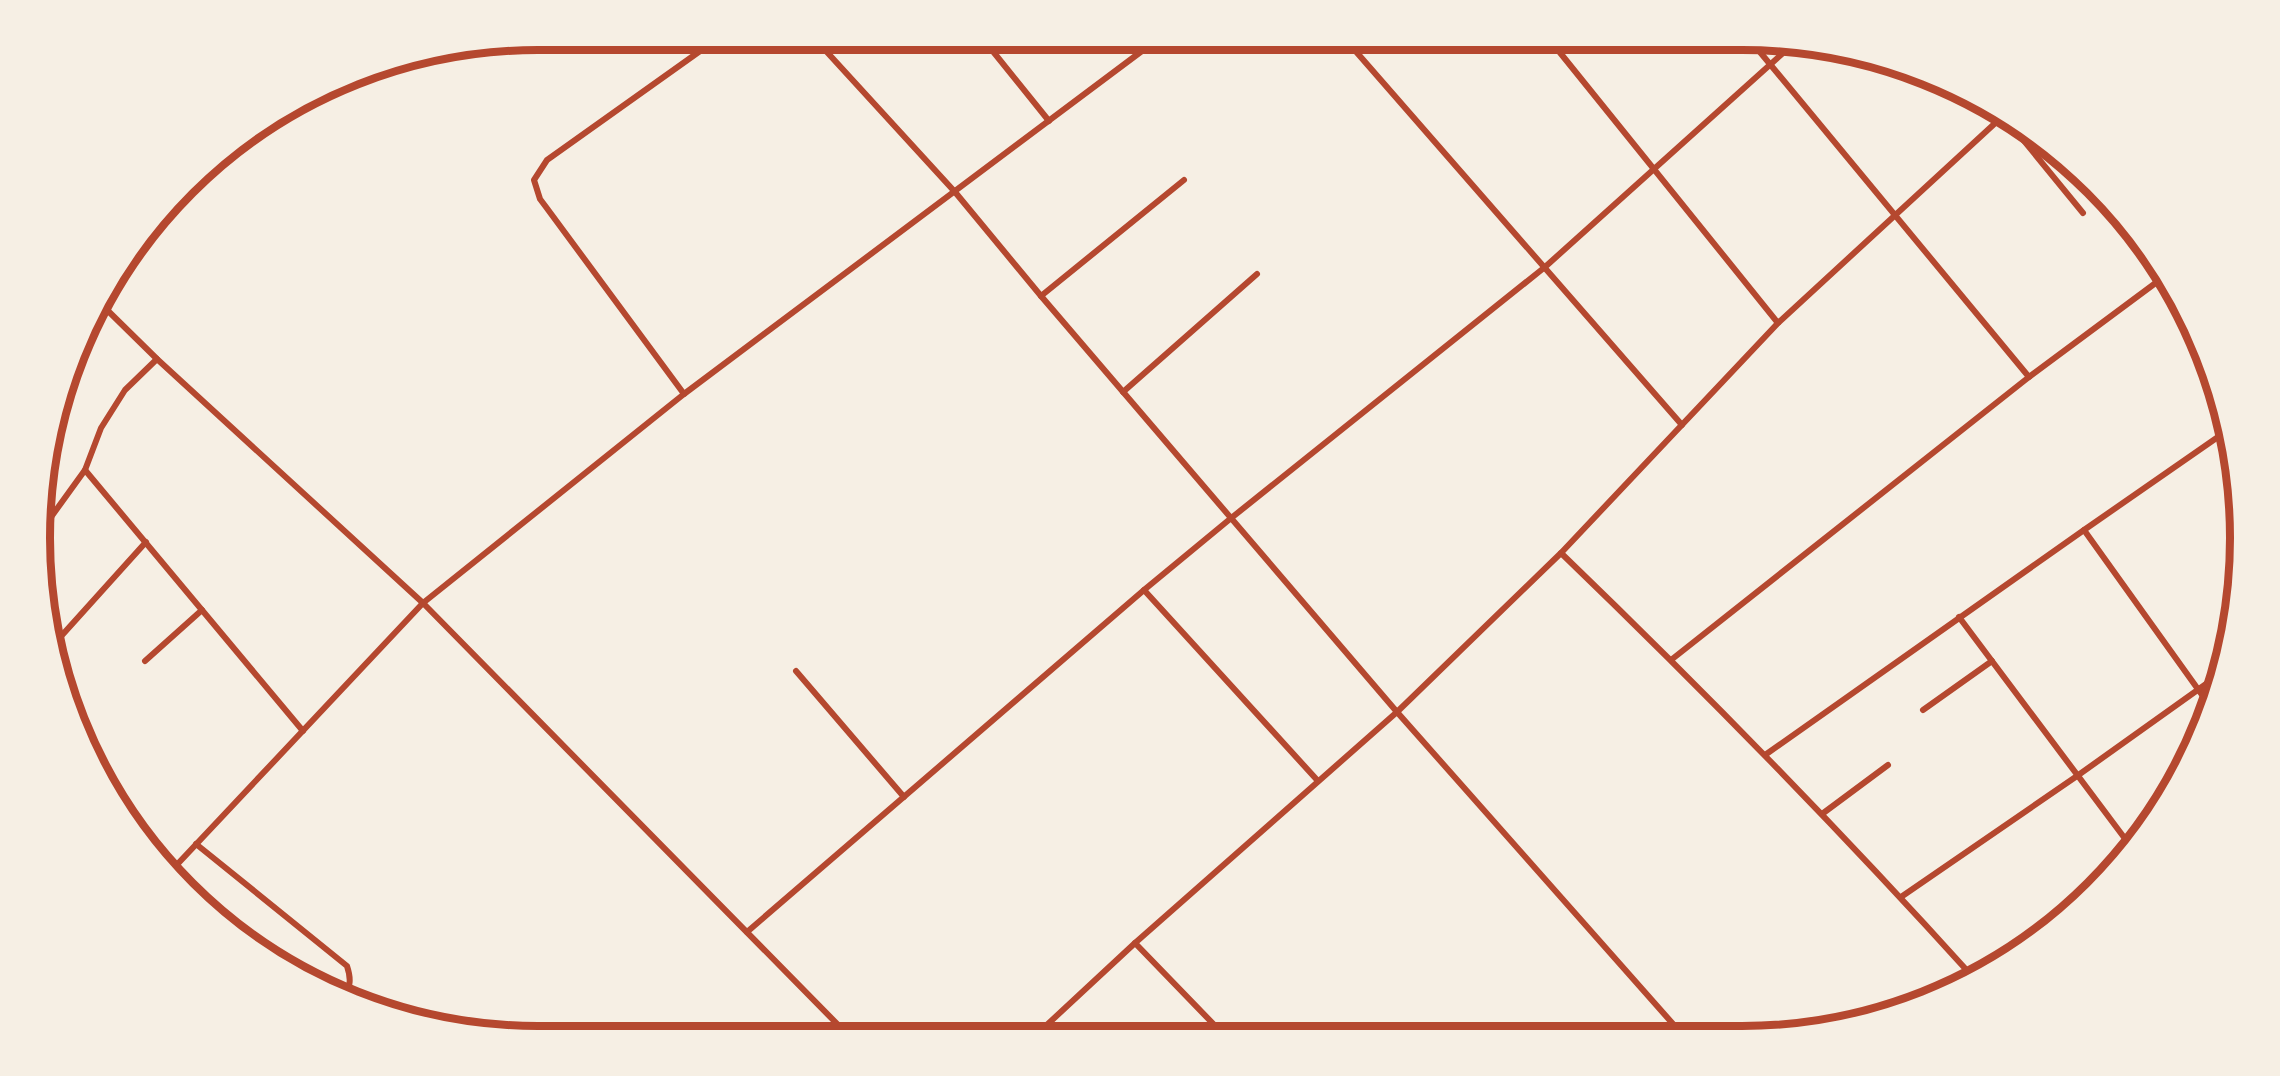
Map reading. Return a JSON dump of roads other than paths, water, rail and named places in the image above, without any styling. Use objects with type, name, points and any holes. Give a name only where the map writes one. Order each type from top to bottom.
[{"type":"street","points":[[684,394],[546,207],[536,190],[534,180],[547,160],[702,50]]},
{"type":"street","points":[[825,50],[955,192],[1230,519],[1675,1026]]},
{"type":"street","points":[[992,50],[1049,121]]},
{"type":"street","points":[[177,866],[423,603],[684,394],[1143,50]]},
{"type":"street","points":[[1355,50],[1682,425]]},
{"type":"street","points":[[1558,50],[1778,322]]},
{"type":"street","points":[[1759,51],[2029,377]]},
{"type":"street","points":[[747,932],[1144,590],[1545,267],[1784,52]]},
{"type":"street","points":[[1046,1026],[1135,943],[1397,712],[1561,554],[1778,322],[1996,121]]},
{"type":"street","points":[[2022,138],[2083,213]]},
{"type":"street","points":[[1041,296],[1184,180]]},
{"type":"street","points":[[1123,392],[1257,274]]},
{"type":"street","points":[[1671,660],[2029,377],[2157,282]]},
{"type":"street","points":[[107,310],[157,359],[423,603],[839,1026]]},
{"type":"street","points":[[51,518],[85,470],[100,428],[125,390],[157,359]]},
{"type":"street","points":[[1765,755],[2220,436]]},
{"type":"street","points":[[85,470],[303,731]]},
{"type":"street","points":[[2084,530],[2204,698]]},
{"type":"street","points":[[60,637],[146,542]]},
{"type":"street","points":[[1561,554],[1765,755],[1901,897],[1967,971]]},
{"type":"street","points":[[1144,590],[1318,781]]},
{"type":"street","points":[[145,661],[202,610]]},
{"type":"street","points":[[1959,617],[2126,840]]},
{"type":"street","points":[[1923,710],[1992,661]]},
{"type":"street","points":[[796,671],[904,797]]},
{"type":"street","points":[[1901,897],[2209,682]]},
{"type":"street","points":[[1822,814],[1888,765]]},
{"type":"street","points":[[196,844],[347,966],[350,988]]},
{"type":"street","points":[[1135,943],[1215,1026]]}]
